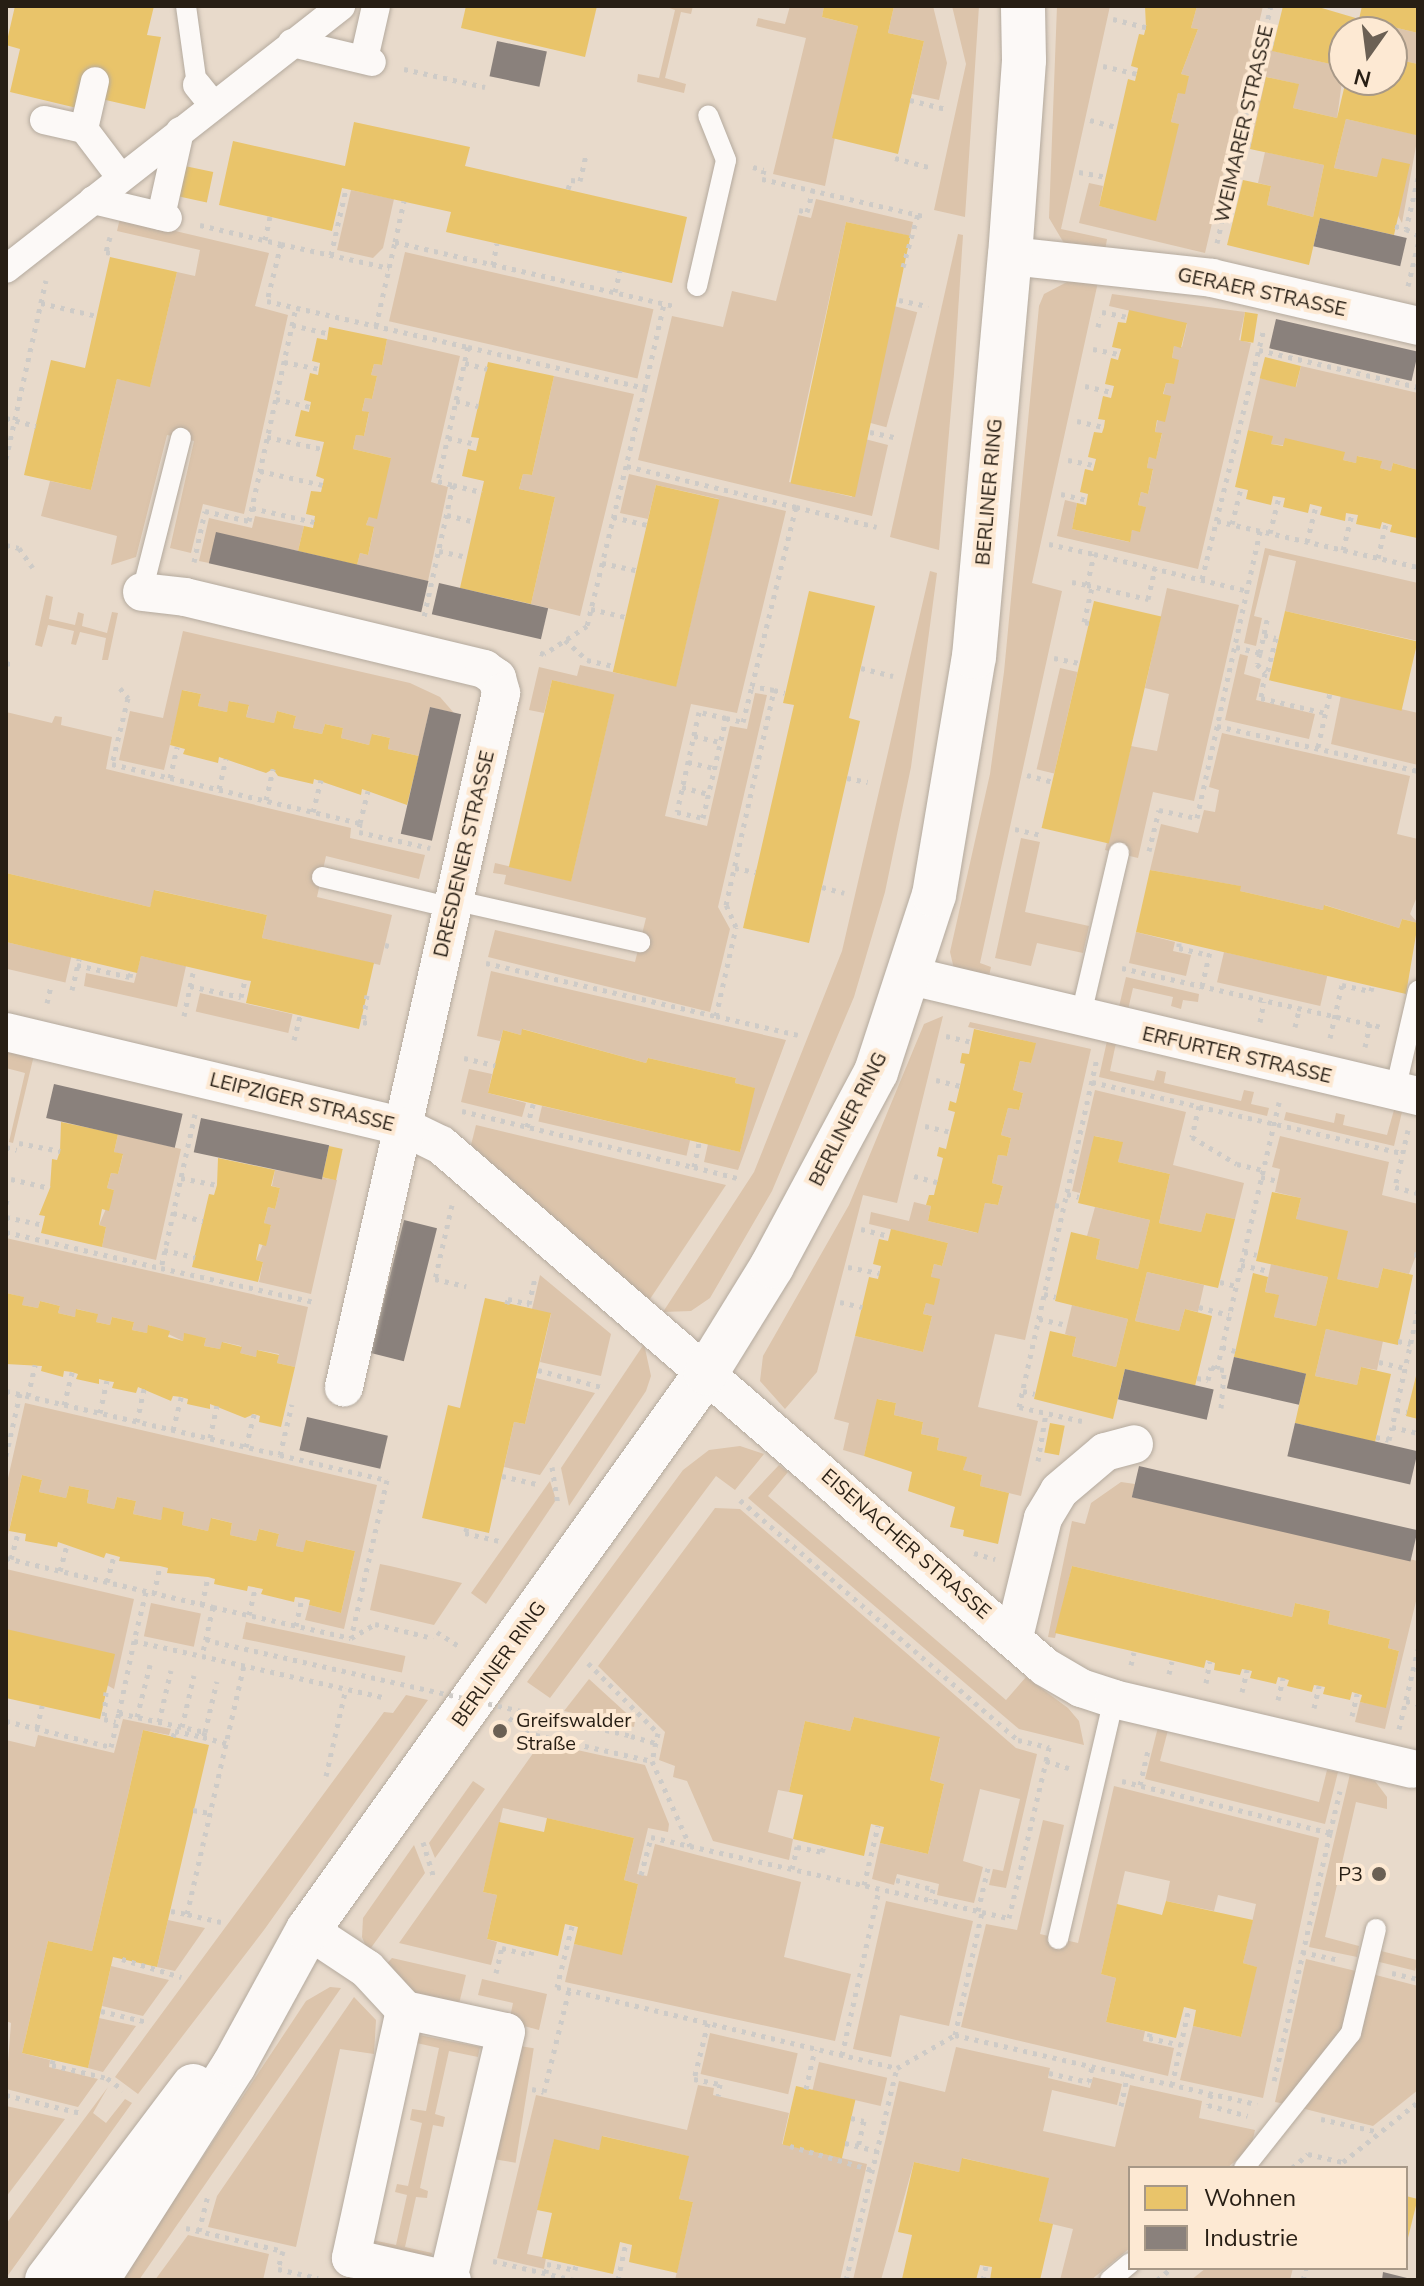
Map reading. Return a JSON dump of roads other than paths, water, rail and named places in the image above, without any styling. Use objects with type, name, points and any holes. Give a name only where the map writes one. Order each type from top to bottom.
[{"type":"street","points":[[6,269],[112,200],[180,131],[205,95],[292,43],[341,6]]},
{"type":"street","points":[[292,43],[368,60],[376,6]]},
{"type":"street","name":"BERLINER RING","points":[[97,2280],[234,2065],[275,1984],[308,1930],[706,1373],[772,1266],[876,1072],[911,976],[954,793],[974,657],[1010,256],[1024,60],[1023,6]]},
{"type":"street","points":[[95,81],[84,129],[112,200]]},
{"type":"street","points":[[44,120],[84,129]]},
{"type":"street","points":[[112,200],[164,217],[180,131]]},
{"type":"street","name":"GERAER STRASSE","points":[[1010,256],[1212,278],[1418,326]]},
{"type":"street","name":"DRESDENER STRASSE","points":[[142,592],[185,597],[484,669],[497,678],[501,693],[344,1387]]},
{"type":"street","name":"ERFURTER STRASSE","points":[[911,976],[1080,1019],[1406,1093]]},
{"type":"street","name":"LEIPZIGER STRASSE","points":[[6,1032],[402,1126],[451,1152],[706,1373]]},
{"type":"street","name":"EISENACHER STRASSE","points":[[706,1373],[1045,1667],[1081,1688],[1114,1699],[1401,1767]]},
{"type":"street","points":[[1014,1637],[1043,1518],[1059,1491],[1105,1452],[1134,1444]]},
{"type":"street","points":[[308,1930],[367,1969],[405,2010],[506,2032],[449,2280],[351,2258],[405,2010]]},
{"type":"street","name":"BERLINER RING","points":[[47,2280],[140,2155],[275,1984]]},
{"type":"street","name":"BERLINER RING","points":[[75,2280],[109,2225],[140,2155]]},
{"type":"lane","points":[[186,6],[205,95]]},
{"type":"lane","points":[[697,286],[726,160],[708,115]]},
{"type":"lane","points":[[142,592],[181,438]]},
{"type":"lane","points":[[1080,1019],[1119,853]]},
{"type":"lane","points":[[322,877],[640,942]]},
{"type":"lane","name":"ERFURTER STRASSE","points":[[1406,1093],[1418,991]]},
{"type":"lane","points":[[1058,1939],[1114,1699]]},
{"type":"lane","points":[[1246,2166],[1351,2033],[1376,1929]]},
{"type":"lane","points":[[1110,2280],[1128,2265]]},
{"type":"place","name":"Greifswalder Straße","points":[[500,1731]]},
{"type":"place","name":"P3","points":[[1379,1874]]}]
